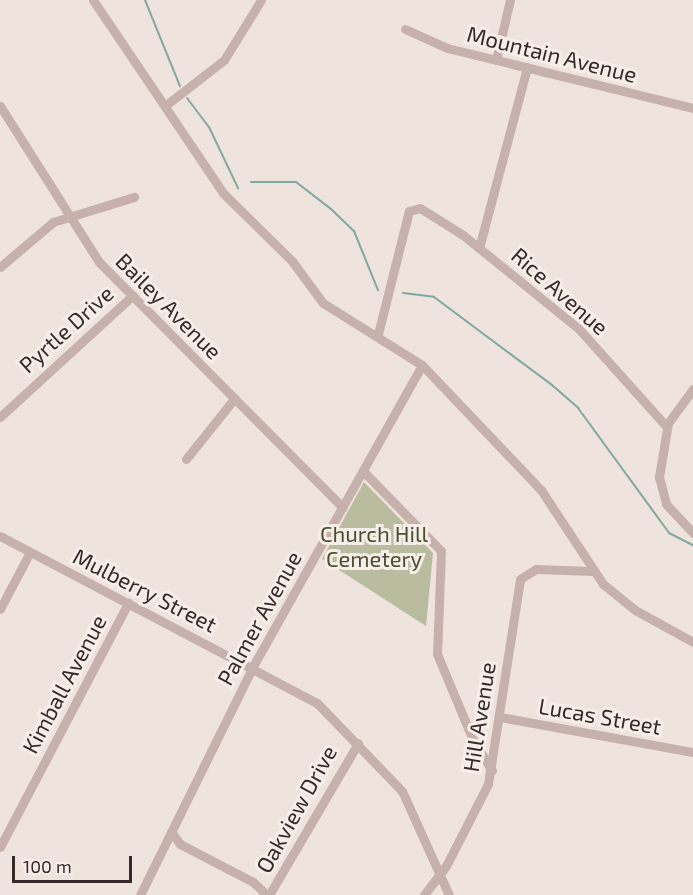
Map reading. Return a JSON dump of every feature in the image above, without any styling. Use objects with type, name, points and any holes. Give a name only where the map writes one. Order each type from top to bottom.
[{"type":"street","points":[[93,0],[232,204],[292,261],[333,312],[378,334],[422,365],[541,490],[592,571],[635,610],[693,642]]},
{"type":"street","points":[[166,105],[224,60],[261,0]]},
{"type":"street","points":[[495,60],[510,0]]},
{"type":"street","name":"Mountain Avenue","points":[[405,29],[447,48],[693,108]]},
{"type":"street","points":[[479,248],[527,67]]},
{"type":"street","name":"Bailey Avenue","points":[[0,106],[24,136],[89,251],[343,508]]},
{"type":"street","points":[[0,267],[39,231],[69,215],[134,197]]},
{"type":"street","name":"Rice Avenue","points":[[378,334],[409,211],[428,211],[479,248],[579,328],[667,427]]},
{"type":"street","name":"Pyrtle Drive","points":[[0,417],[133,295]]},
{"type":"street","name":"Palmer Avenue","points":[[141,895],[252,668],[422,365]]},
{"type":"street","points":[[693,389],[667,427],[662,495],[693,533]]},
{"type":"street","points":[[186,459],[234,399]]},
{"type":"street","points":[[364,472],[441,550],[436,654],[473,740],[492,770]]},
{"type":"street","name":"Mulberry Street","points":[[0,536],[317,703],[358,742],[402,791],[449,895]]},
{"type":"street","points":[[0,609],[30,552]]},
{"type":"street","name":"Hill Avenue","points":[[424,895],[439,875],[492,770],[520,579],[530,570],[592,571]]},
{"type":"street","name":"Kimball Avenue","points":[[0,847],[128,603]]},
{"type":"street","name":"Lucas Street","points":[[500,717],[693,752]]},
{"type":"street","name":"Oakview Drive","points":[[268,895],[358,742]]},
{"type":"street","points":[[172,833],[180,844],[253,882],[268,895]]},
{"type":"green space","name":"Church Hill Cemetery","points":[[364,482],[433,553],[426,626],[322,559]]},
{"type":"waterway","points":[[145,0],[180,86]]},
{"type":"waterway","points":[[187,98],[209,127],[238,188]]},
{"type":"waterway","points":[[251,182],[296,182],[331,209],[354,231],[378,290]]},
{"type":"waterway","points":[[403,293],[434,297],[552,385],[578,408],[669,533],[693,545]]}]
